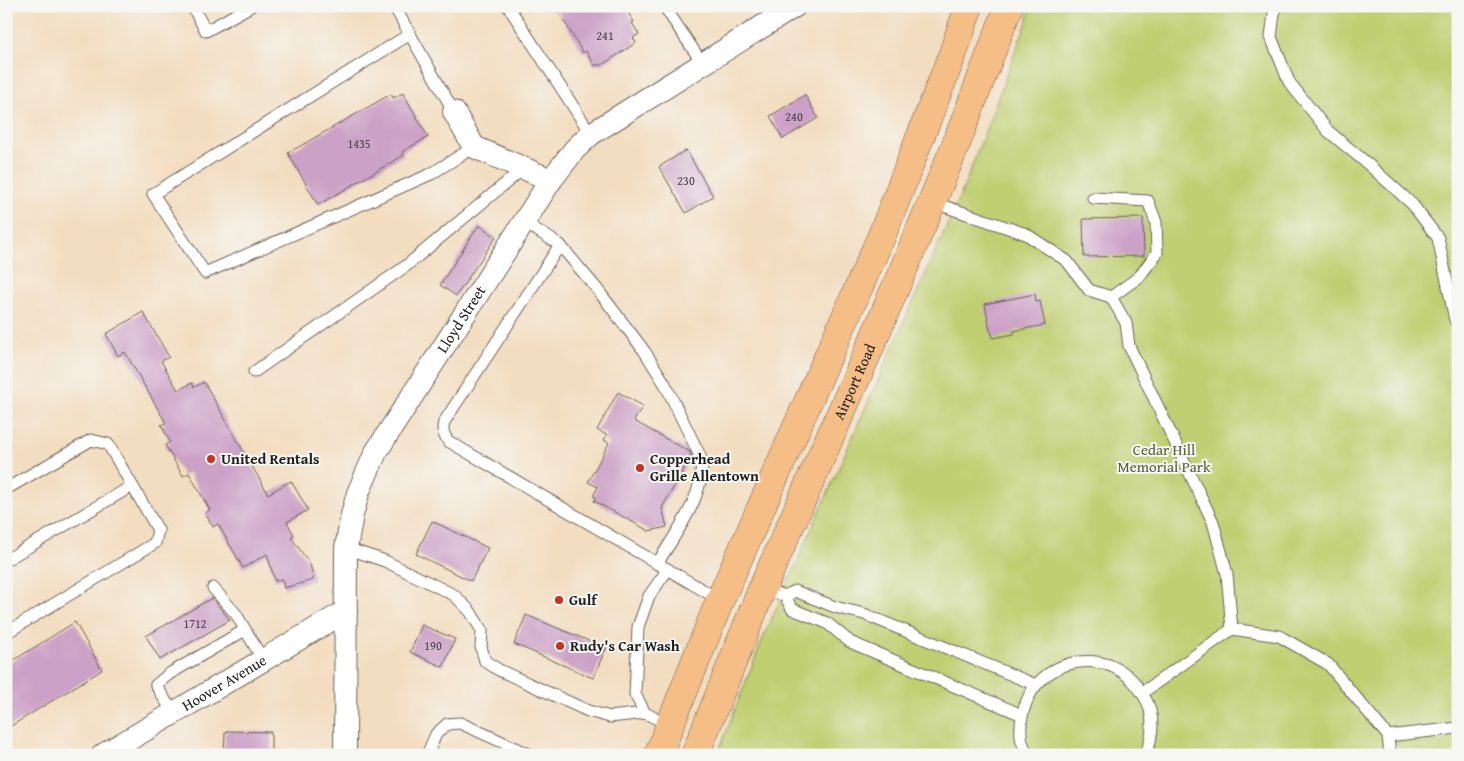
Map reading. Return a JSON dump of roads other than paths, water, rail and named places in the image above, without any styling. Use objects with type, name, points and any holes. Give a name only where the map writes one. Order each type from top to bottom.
[{"type":"main road","name":"Airport Road","points":[[695,755],[773,592],[868,352],[956,144],[1010,6]]},
{"type":"main road","points":[[658,755],[720,600],[882,235],[954,53],[967,8]]},
{"type":"street","name":"Lloyd Street","points":[[345,755],[346,548],[358,493],[376,452],[551,180],[591,134],[795,6]]},
{"type":"street","points":[[454,112],[474,147],[551,180]]},
{"type":"street","name":"Hoover Avenue","points":[[103,755],[346,611]]},
{"type":"lane","points":[[192,6],[206,31],[251,6]]},
{"type":"lane","points":[[394,6],[454,112]]},
{"type":"lane","points":[[508,6],[591,134]]},
{"type":"lane","points":[[664,6],[703,64]]},
{"type":"lane","points":[[1274,6],[1271,37],[1289,82],[1328,131],[1412,204],[1438,238],[1454,297],[1455,320],[1458,324]]},
{"type":"lane","points":[[410,34],[153,194],[205,273],[431,174],[474,147]]},
{"type":"lane","points":[[254,372],[406,266],[524,168]]},
{"type":"lane","points":[[1093,198],[1148,201],[1156,222],[1157,253],[1139,277],[1111,297]]},
{"type":"lane","points":[[932,202],[1026,234],[1066,260],[1089,290],[1111,297],[1126,323],[1129,346],[1213,522],[1227,574],[1232,628]]},
{"type":"lane","points":[[524,222],[560,245],[597,289],[645,352],[665,384],[700,456],[703,467],[696,500],[657,564]]},
{"type":"lane","points":[[560,245],[444,422],[442,430],[444,435],[448,441],[720,600]]},
{"type":"lane","points":[[6,489],[91,440],[108,444],[158,530],[155,543],[6,633]]},
{"type":"lane","points":[[6,560],[132,486]]},
{"type":"lane","points":[[346,548],[385,560],[454,595],[470,611],[482,631],[481,647],[485,661],[499,670],[588,711],[610,717],[644,713],[670,725]]},
{"type":"lane","points":[[644,713],[635,694],[638,626],[649,596],[668,570]]},
{"type":"lane","points":[[213,588],[236,614],[263,660]]},
{"type":"lane","points":[[773,592],[795,591],[835,607],[864,614],[1036,685]]},
{"type":"lane","points":[[773,592],[792,609],[827,623],[850,642],[1022,715]]},
{"type":"lane","points":[[827,623],[835,607]]},
{"type":"lane","points":[[1142,692],[1232,628],[1279,636],[1328,664],[1388,736],[1390,755]]},
{"type":"lane","points":[[173,714],[156,686],[169,674],[245,630]]},
{"type":"lane","points":[[1027,755],[1021,737],[1022,715],[1030,694],[1043,678],[1061,666],[1082,661],[1102,663],[1122,671],[1138,685],[1148,703],[1152,724],[1150,745],[1146,755]]},
{"type":"lane","points":[[427,755],[436,734],[447,724],[460,723],[531,755]]},
{"type":"lane","points":[[1388,736],[1458,728]]},
{"type":"place","name":"United Rentals","points":[[211,459]]},
{"type":"place","name":"Copperhead Grille Allentown","points":[[640,468]]},
{"type":"place","name":"Gulf","points":[[559,600]]},
{"type":"place","name":"Rudy's Car Wash","points":[[560,646]]},
{"type":"park label","name":"Cedar Hill Memorial Park","points":[[1164,458]]}]
